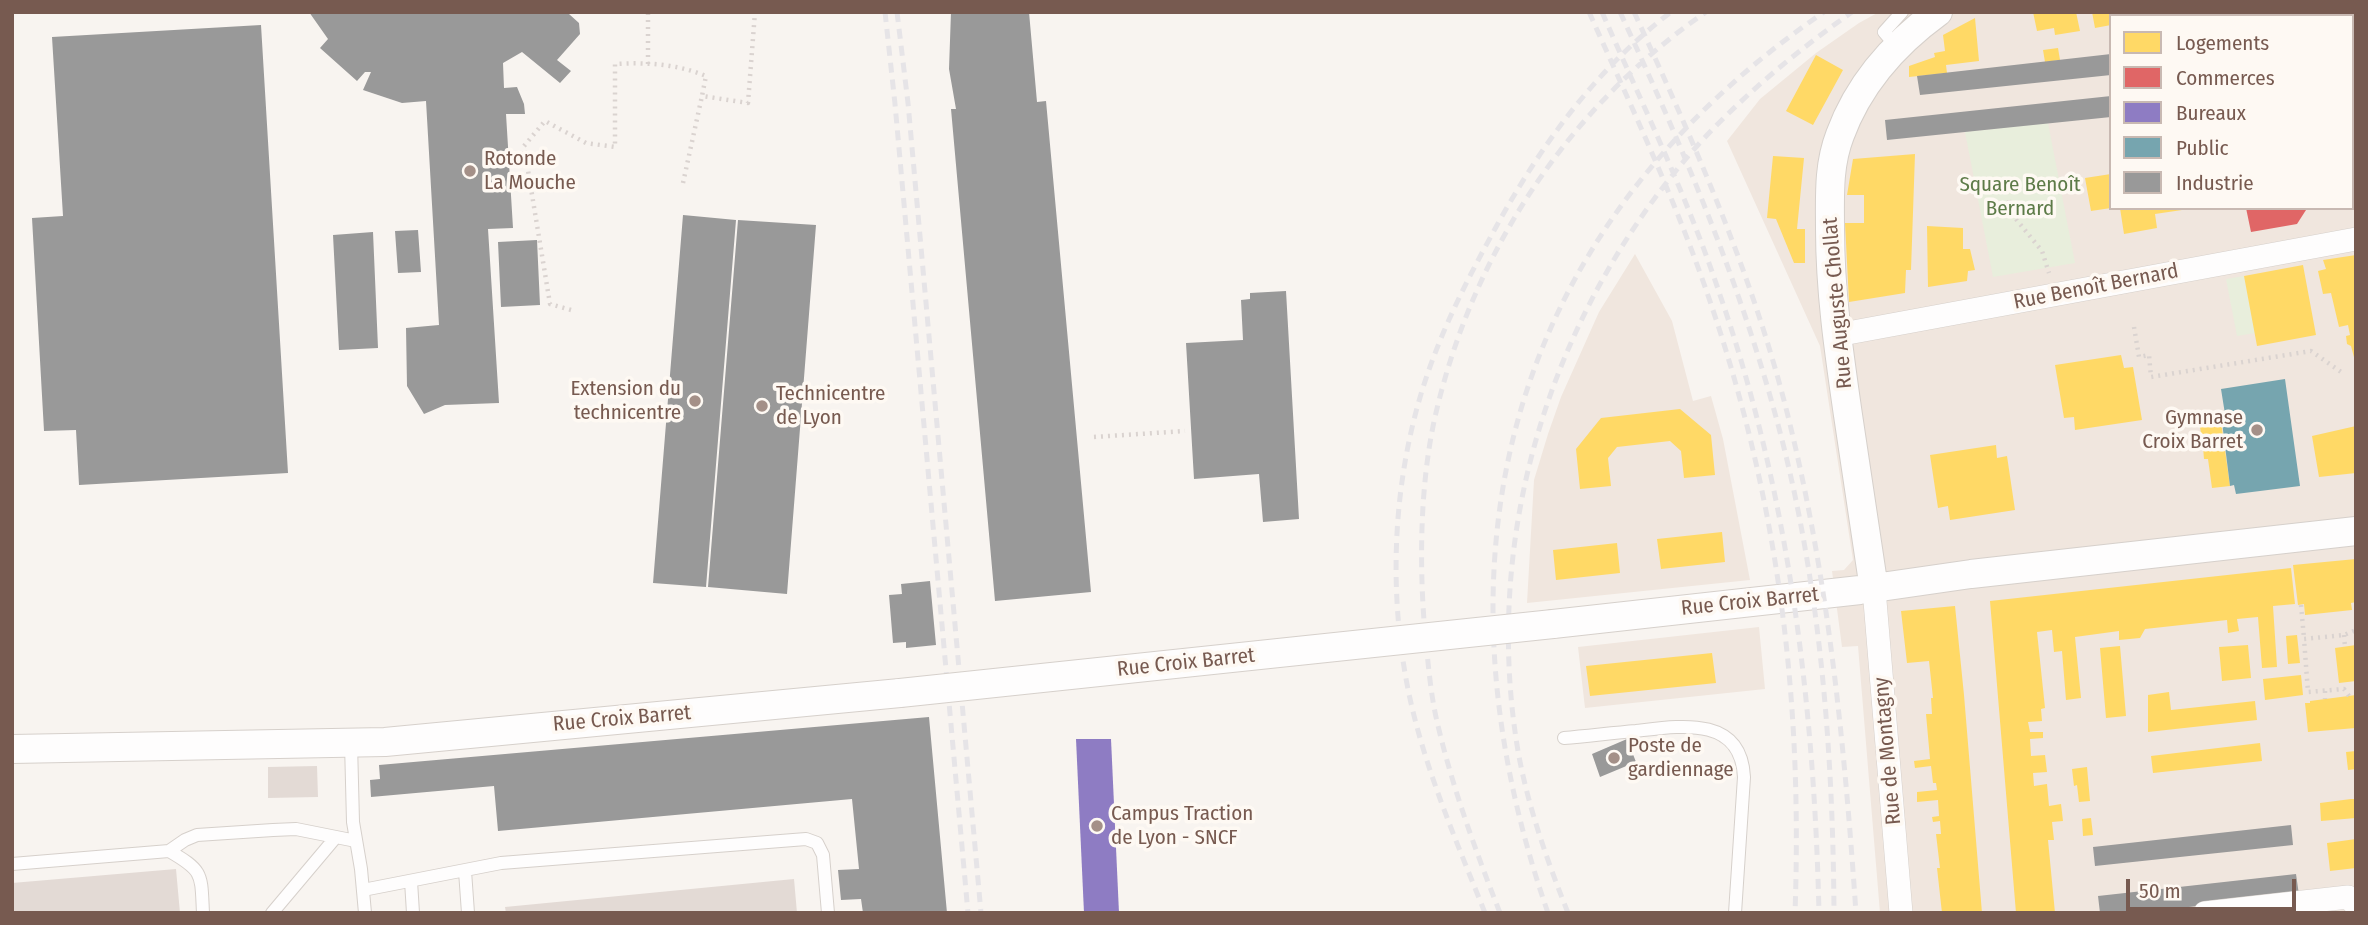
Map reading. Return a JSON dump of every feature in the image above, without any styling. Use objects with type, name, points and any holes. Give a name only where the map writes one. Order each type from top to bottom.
[{"type":"street","name":"Rue Auguste Chollat","points":[[1874,589],[1837,335],[1830,262],[1830,173],[1840,135],[1874,70],[1896,46],[1938,12]]},
{"type":"street","name":"Rue Benoît Bernard","points":[[1837,335],[2356,239]]},
{"type":"street","name":"Rue Croix Barret","points":[[12,749],[385,741],[900,693],[1553,624],[1874,589],[1971,574],[2356,531]]},
{"type":"street","name":"Rue de Montagny","points":[[1874,589],[1901,913]]},
{"type":"street","points":[[2205,913],[2348,897],[2356,905]]},
{"type":"lane","points":[[1896,46],[1884,32],[1902,12]]},
{"type":"lane","points":[[1564,738],[1679,726],[1703,727],[1721,734],[1734,746],[1743,762],[1744,777],[1735,913]]},
{"type":"lane","points":[[351,742],[353,822],[365,913]]},
{"type":"lane","points":[[12,864],[169,850],[185,840],[209,834],[296,829],[356,841]]},
{"type":"lane","points":[[272,913],[336,837]]},
{"type":"lane","points":[[363,890],[501,863],[806,839],[817,843],[823,855],[828,913]]},
{"type":"lane","points":[[169,850],[196,869],[201,879],[203,913]]},
{"type":"lane","points":[[465,871],[468,913]]},
{"type":"lane","points":[[411,881],[413,913]]},
{"type":"path","points":[[648,12],[648,64]]},
{"type":"path","points":[[702,96],[748,103],[755,12]]},
{"type":"path","points":[[571,310],[550,304],[524,146],[545,121],[586,143],[615,147],[615,64],[686,68],[706,76],[683,183]]},
{"type":"path","points":[[2009,200],[2011,213],[2042,251],[2055,295]]},
{"type":"path","points":[[2134,327],[2139,357],[2149,355],[2151,377],[2311,351],[2344,374]]},
{"type":"path","points":[[1094,437],[1185,431]]},
{"type":"path","points":[[2301,604],[2308,692],[2344,689],[2349,696]]},
{"type":"path","points":[[2304,639],[2344,635],[2356,630]]},
{"type":"path","points":[[2344,635],[2345,646]]},
{"type":"path","points":[[2325,691],[2325,699]]},
{"type":"shaded area","points":[[1879,12],[2356,12],[2356,913],[1880,913],[1858,646],[1842,647],[1832,571],[1844,570],[1853,560],[1820,346],[1727,141],[1760,99],[1816,53]]},
{"type":"shaded area","points":[[1635,254],[1672,321],[1693,401],[1711,396],[1723,439],[1750,580],[1527,603],[1534,480],[1548,434],[1561,397],[1599,312]]},
{"type":"shaded area","points":[[1759,627],[1765,689],[1585,708],[1578,647]]},
{"type":"green space","name":"Square Benoît Bernard","points":[[2048,123],[2075,263],[1993,277],[1965,132]]},
{"type":"green space","points":[[2244,276],[2255,333],[2237,336],[2226,279]]},
{"type":"building: Logements","points":[[2033,12],[2076,12],[2080,31],[2055,35],[2054,28],[2037,31]]},
{"type":"building: Logements","points":[[2092,12],[2126,12],[2109,14],[2109,25],[2095,28]]},
{"type":"building: Logements","points":[[2223,12],[2261,12],[2261,14]]},
{"type":"building: Logements","points":[[1975,18],[1979,61],[1946,65],[1947,73],[1909,77],[1909,66],[1935,57],[1934,53],[1945,51],[1943,35]]},
{"type":"building: Logements","points":[[2058,48],[2060,60],[2045,62],[2043,50]]},
{"type":"building: Logements","points":[[1816,55],[1843,70],[1813,125],[1786,111]]},
{"type":"building: Logements","points":[[1915,154],[1911,270],[1906,270],[1905,293],[1849,302],[1845,223],[1864,223],[1864,195],[1847,195],[1853,159]]},
{"type":"building: Logements","points":[[1773,156],[1804,158],[1797,229],[1805,229],[1805,263],[1794,263],[1776,219],[1767,218]]},
{"type":"building: Logements","points":[[2109,174],[2109,208],[2091,211],[2085,178]]},
{"type":"building: Logements","points":[[2120,210],[2182,210],[2155,214],[2157,228],[2124,234]]},
{"type":"building: Logements","points":[[1927,226],[1963,228],[1963,249],[1970,249],[1975,270],[1968,271],[1967,281],[1928,287]]},
{"type":"building: Logements","points":[[2356,255],[2355,361],[2351,346],[2347,344],[2346,336],[2350,335],[2348,325],[2339,327],[2331,293],[2323,294],[2318,271],[2326,269],[2323,260]]},
{"type":"building: Logements","points":[[2303,265],[2316,335],[2257,346],[2244,276]]},
{"type":"building: Logements","points":[[2121,355],[2124,368],[2133,367],[2142,420],[2075,430],[2074,417],[2064,418],[2055,365]]},
{"type":"building: Logements","points":[[1680,409],[1711,435],[1715,475],[1684,478],[1681,451],[1670,441],[1617,447],[1608,458],[1611,486],[1580,489],[1576,449],[1601,418]]},
{"type":"building: Logements","points":[[2220,414],[2230,486],[2212,488],[2208,459],[2204,459],[2205,439],[2202,439],[2200,427],[2203,426],[2202,417]]},
{"type":"building: Logements","points":[[2356,426],[2356,473],[2319,477],[2312,436]]},
{"type":"building: Logements","points":[[1996,445],[1997,458],[2007,456],[2015,510],[1950,520],[1948,506],[1938,508],[1930,455]]},
{"type":"building: Logements","points":[[1722,532],[1725,562],[1661,569],[1657,539]]},
{"type":"building: Logements","points":[[1617,543],[1620,573],[1556,580],[1553,550]]},
{"type":"building: Logements","points":[[2356,559],[2356,602],[2351,603],[2352,610],[2305,615],[2304,604],[2298,605],[2293,565]]},
{"type":"building: Logements","points":[[2291,568],[2295,604],[2273,606],[2277,667],[2262,668],[2258,617],[2237,619],[2239,631],[2228,633],[2227,620],[2145,629],[2140,638],[2119,640],[2119,631],[2075,637],[2081,698],[2066,700],[2062,651],[2054,652],[2052,630],[2037,632],[2045,708],[2041,709],[2042,721],[2028,722],[2030,732],[2043,732],[2043,738],[2030,739],[2031,756],[2045,755],[2047,772],[2033,773],[2034,786],[2047,784],[2049,806],[2061,804],[2063,821],[2052,822],[2054,840],[2048,840],[2055,913],[2016,913],[1990,601]]},
{"type":"building: Logements","points":[[1955,606],[1982,913],[1942,913],[1936,834],[1941,834],[1940,821],[1933,822],[1932,817],[1939,816],[1938,800],[1917,802],[1917,792],[1937,790],[1936,783],[1933,783],[1931,766],[1915,768],[1914,761],[1930,759],[1926,714],[1932,714],[1933,698],[1929,661],[1907,663],[1901,611]]},
{"type":"building: Logements","points":[[2297,635],[2300,663],[2288,664],[2286,636]]},
{"type":"building: Logements","points":[[2248,645],[2251,678],[2222,681],[2219,647]]},
{"type":"building: Logements","points":[[2356,645],[2356,681],[2339,683],[2335,648]]},
{"type":"building: Logements","points":[[2120,646],[2126,716],[2106,718],[2100,648]]},
{"type":"building: Logements","points":[[1712,653],[1716,683],[1590,696],[1586,666]]},
{"type":"building: Logements","points":[[2301,675],[2303,695],[2265,700],[2263,679]]},
{"type":"building: Logements","points":[[2169,692],[2171,710],[2255,701],[2257,720],[2148,732],[2148,695]]},
{"type":"building: Logements","points":[[2356,695],[2356,728],[2308,732],[2305,703]]},
{"type":"building: Logements","points":[[2260,743],[2262,761],[2153,773],[2151,756]]},
{"type":"building: Logements","points":[[2356,751],[2356,769],[2348,770],[2346,752]]},
{"type":"building: Logements","points":[[2087,767],[2090,801],[2079,802],[2072,769]]},
{"type":"building: Logements","points":[[2356,799],[2356,818],[2321,821],[2320,803]]},
{"type":"building: Logements","points":[[2091,818],[2093,835],[2083,836],[2082,819]]},
{"type":"building: Logements","points":[[2356,839],[2356,868],[2330,871],[2327,843]]},
{"type":"building: Commerces","points":[[2246,210],[2306,210],[2297,224],[2251,232]]},
{"type":"building: Bureaux","name":"Campus Traction de Lyon - SNCF","points":[[1076,739],[1111,739],[1119,913],[1084,913]]},
{"type":"building: Public","name":"Gymnase Croix Barret","points":[[2285,379],[2300,486],[2236,494],[2234,485],[2230,486],[2221,414],[2225,414],[2221,389]]},
{"type":"building: Industrie","name":"Rotonde La Mouche","points":[[309,12],[570,12],[579,23],[580,34],[557,60],[571,71],[560,83],[522,52],[503,63],[504,88],[517,87],[525,114],[506,114],[513,228],[488,229],[499,403],[445,405],[424,414],[407,386],[406,328],[439,325],[426,101],[402,103],[363,90],[371,72],[365,72],[357,81],[320,48],[328,39]]},
{"type":"building: Industrie","points":[[951,12],[1029,12],[1037,102],[1046,101],[1091,592],[995,601],[951,109],[956,109],[949,69]]},
{"type":"building: Industrie","points":[[261,25],[288,473],[79,485],[76,430],[44,431],[32,218],[63,216],[52,37]]},
{"type":"building: Industrie","points":[[2109,54],[2109,75],[1920,95],[1917,76]]},
{"type":"building: Industrie","points":[[2109,96],[2109,117],[1887,140],[1885,120]]},
{"type":"building: Industrie","name":"Extension du technicentre","points":[[683,215],[736,220],[706,587],[653,583]]},
{"type":"building: Industrie","name":"Technicentre de Lyon","points":[[738,220],[816,225],[787,594],[708,587]]},
{"type":"building: Industrie","points":[[418,230],[421,272],[398,273],[395,231]]},
{"type":"building: Industrie","points":[[373,232],[378,348],[339,350],[333,235]]},
{"type":"building: Industrie","points":[[537,240],[540,305],[501,307],[498,242]]},
{"type":"building: Industrie","points":[[1286,291],[1299,519],[1263,522],[1259,474],[1194,479],[1186,343],[1243,340],[1241,300],[1250,299],[1250,293]]},
{"type":"building: Industrie","points":[[930,581],[936,645],[906,648],[906,642],[893,643],[889,595],[902,594],[901,584]]},
{"type":"building: Industrie","points":[[929,717],[947,913],[863,913],[861,899],[841,900],[838,870],[859,869],[852,799],[498,831],[494,786],[371,797],[370,780],[380,779],[379,765]]},
{"type":"building: Industrie","name":"Poste de gardiennage","points":[[1627,739],[1636,762],[1600,777],[1592,754]]},
{"type":"building: Industrie","points":[[2291,825],[2293,845],[2095,866],[2093,847]]},
{"type":"building: Industrie","points":[[2296,874],[2299,895],[2134,913],[2100,913],[2098,896]]},
{"type":"building: Autres","points":[[317,766],[318,797],[268,798],[268,767]]},
{"type":"building: Autres","points":[[176,869],[180,913],[12,913],[12,883]]},
{"type":"building: Autres","points":[[794,879],[797,913],[506,913],[505,907]]},
{"type":"railway","points":[[885,12],[968,913]]},
{"type":"railway","points":[[897,12],[908,103],[981,913]]},
{"type":"railway","points":[[1589,12],[1687,237],[1726,349],[1748,428],[1779,587],[1788,667],[1794,747],[1795,913]]},
{"type":"railway","points":[[1602,12],[1694,223],[1744,370],[1764,446],[1794,600],[1804,678],[1819,913]]},
{"type":"railway","points":[[1620,12],[1689,168],[1730,274],[1766,381],[1795,494],[1822,673],[1831,793],[1834,913]]},
{"type":"railway","points":[[1634,12],[1681,115],[1724,220],[1763,327],[1793,437],[1817,555],[1834,674],[1856,913]]},
{"type":"railway","points":[[1485,913],[1428,765],[1405,673],[1396,553],[1398,512],[1411,433],[1421,394],[1448,323],[1513,197],[1551,138],[1595,83],[1618,58],[1671,12]]},
{"type":"railway","points":[[1500,913],[1456,792],[1436,717],[1431,686],[1423,607],[1422,552],[1426,469],[1435,417],[1452,357],[1474,298],[1501,242],[1533,189],[1569,139],[1611,92],[1656,50],[1706,12]]},
{"type":"railway","points":[[1548,913],[1511,781],[1494,653],[1497,529],[1521,410],[1565,299],[1630,194],[1716,98],[1824,12]]},
{"type":"railway","points":[[1568,913],[1527,792],[1518,751],[1509,671],[1510,591],[1519,512],[1538,435],[1564,359],[1598,287],[1640,219],[1689,155],[1726,116],[1787,61],[1852,12]]},
{"type":"place","name":"Rotonde La Mouche","points":[[470,171]]},
{"type":"place","name":"Extension du technicentre","points":[[695,401]]},
{"type":"place","name":"Technicentre de Lyon","points":[[762,406]]},
{"type":"place","name":"Gymnase Croix Barret","points":[[2257,430]]},
{"type":"place","name":"Poste de gardiennage","points":[[1614,758]]},
{"type":"place","name":"Campus Traction de Lyon - SNCF","points":[[1097,826]]}]
